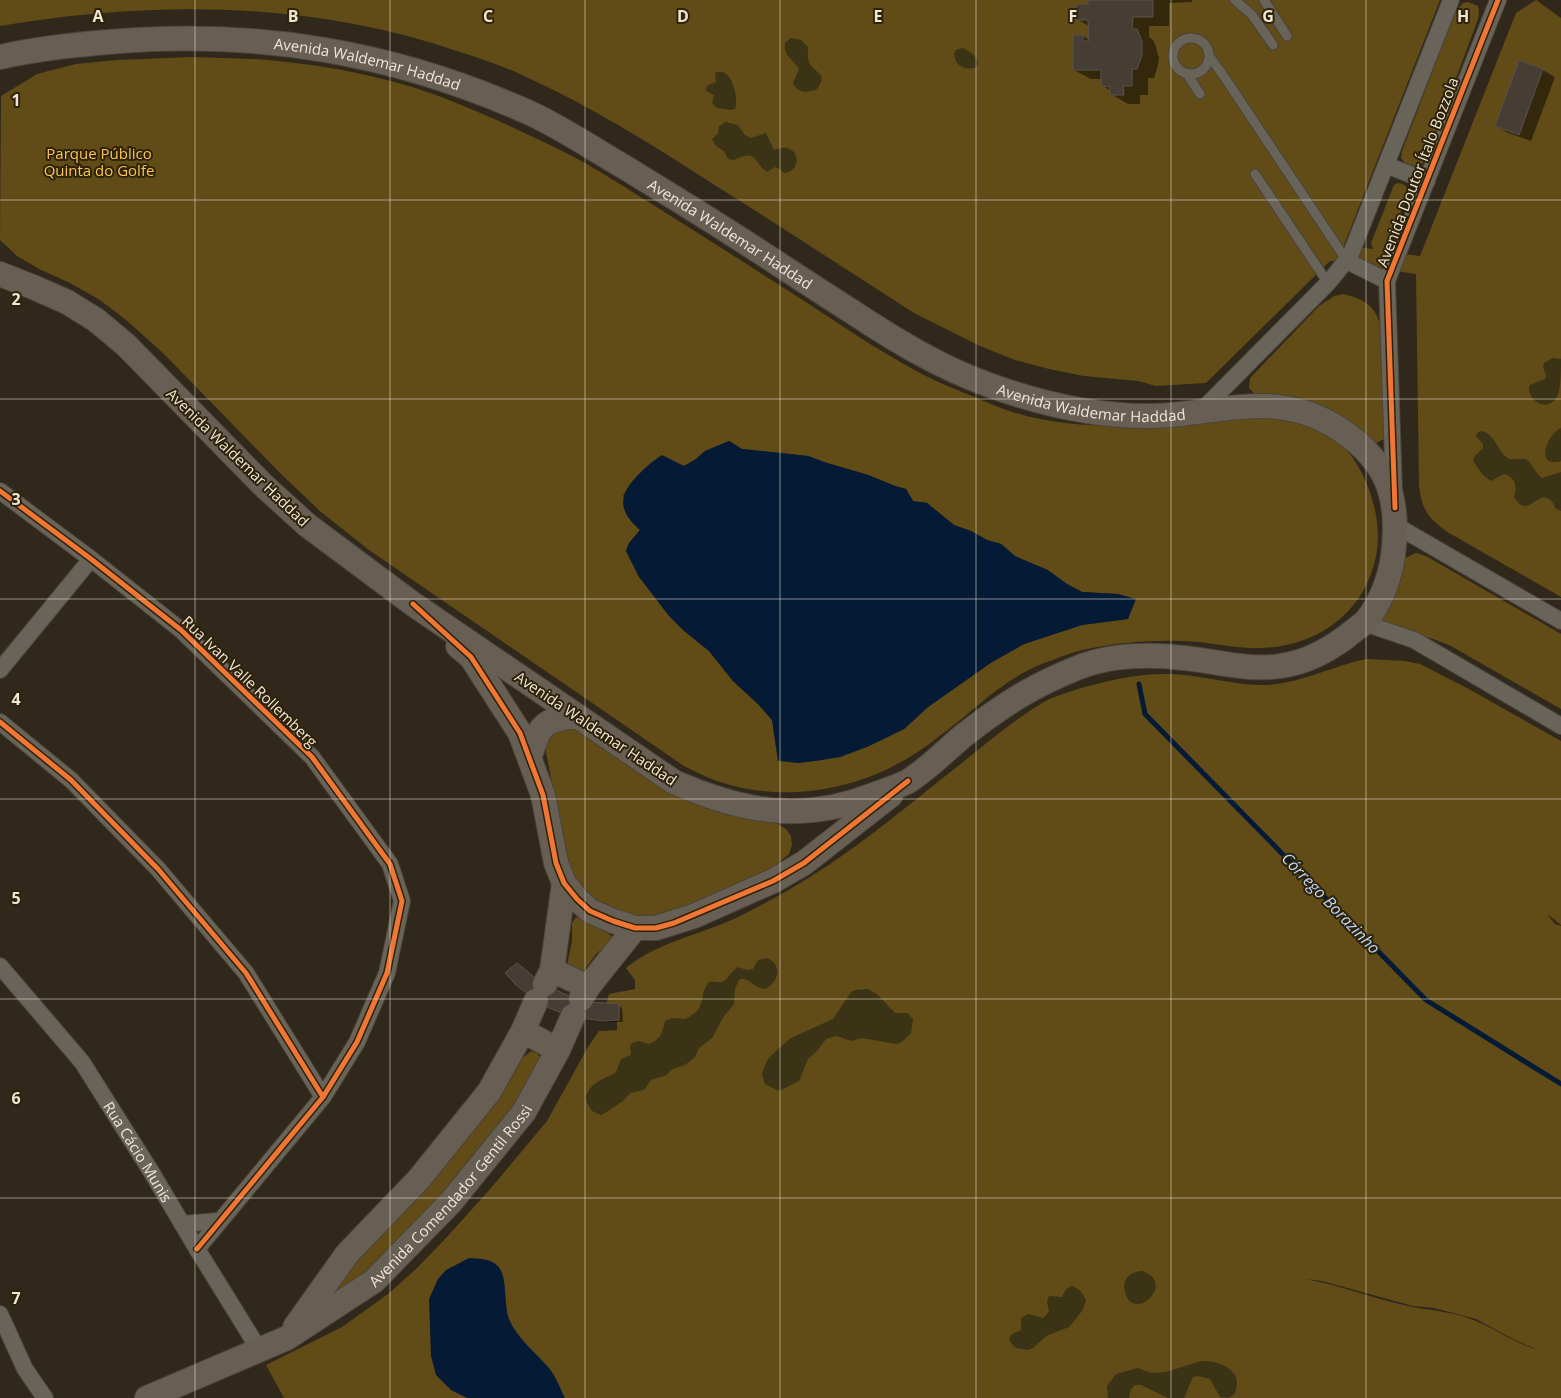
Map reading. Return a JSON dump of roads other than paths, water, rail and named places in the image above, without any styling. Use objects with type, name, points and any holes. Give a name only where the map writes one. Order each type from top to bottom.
[{"type":"main road","name":"Avenida Waldemar Haddad","points":[[0,57],[26,51],[152,39],[193,38],[275,42],[322,48],[408,68],[441,79],[534,115],[588,145],[729,232],[903,345],[958,374],[1012,394],[1067,408],[1108,414],[1154,416],[1253,405],[1286,408],[1310,413],[1351,437],[1373,458],[1391,488],[1395,517],[1393,556],[1388,578],[1378,600],[1364,623],[1336,644],[1307,659],[1278,666],[1248,667],[1180,657],[1135,656],[1087,664],[1042,682],[1006,704],[908,781],[862,799],[833,806],[795,812],[763,810],[703,795],[674,782],[413,604],[300,518],[263,485],[126,345],[96,320],[67,302],[42,290],[0,274]]},
{"type":"main road","points":[[0,74],[26,51]]},
{"type":"main road","points":[[413,604],[471,658],[520,732],[543,795],[556,863],[564,883],[577,899],[590,910],[613,921],[635,928],[656,928],[674,923],[772,880],[804,863],[908,781]]},
{"type":"main road","points":[[530,756],[536,736],[545,724],[557,718],[577,716]]},
{"type":"main road","name":"Avenida Comendador Gentil Rossi","points":[[287,1338],[346,1254],[419,1179],[489,1092],[523,1032],[544,985],[564,883]]},
{"type":"main road","name":"Avenida Comendador Gentil Rossi","points":[[147,1398],[287,1338],[374,1281],[451,1202],[524,1112],[558,1050],[581,1001],[635,928]]},
{"type":"main road","points":[[544,985],[581,1001]]},
{"type":"main road","points":[[523,1032],[558,1050]]},
{"type":"street","name":"Avenida Doutor Ítalo Bozzola","points":[[1201,411],[1328,283],[1347,261],[1451,0]]},
{"type":"street","name":"Avenida Doutor Ítalo Bozzola","points":[[1395,517],[1387,281],[1498,0]]},
{"type":"street","points":[[1386,165],[1426,181]]},
{"type":"street","points":[[1347,261],[1387,281]]},
{"type":"street","name":"Rua Ivan Valle Rollemberg","points":[[0,491],[181,630],[312,757],[390,864],[402,901],[387,973],[357,1042],[323,1097],[196,1249]]},
{"type":"street","points":[[1395,517],[1561,621]]},
{"type":"street","points":[[0,670],[91,559]]},
{"type":"street","points":[[1364,623],[1414,640],[1561,726]]},
{"type":"street","points":[[0,722],[71,780],[158,869],[246,973],[323,1097]]},
{"type":"street","name":"Rua Cácio Munis","points":[[0,966],[82,1062],[260,1351]]},
{"type":"street","points":[[182,1224],[218,1221]]},
{"type":"street","points":[[0,1314],[25,1369],[44,1398]]},
{"type":"lane","points":[[1235,0],[1252,15],[1273,46]]},
{"type":"lane","points":[[1264,0],[1288,36]]},
{"type":"lane","points":[[1194,38],[1200,40],[1209,51],[1210,57],[1208,64],[1199,73],[1187,74],[1180,71],[1174,61],[1174,50],[1182,41],[1194,38]]},
{"type":"lane","points":[[1210,57],[1347,261]]},
{"type":"lane","points":[[1187,74],[1200,94]]},
{"type":"lane","points":[[1255,174],[1328,283]]},
{"type":"water","points":[[729,441],[742,449],[808,456],[906,489],[913,501],[927,503],[954,525],[971,531],[987,540],[1001,544],[1015,556],[1048,570],[1082,592],[1118,594],[1136,599],[1128,619],[1082,625],[1024,644],[992,662],[928,707],[904,729],[869,746],[840,757],[815,761],[798,763],[778,760],[772,720],[733,681],[709,651],[669,616],[639,577],[626,551],[629,543],[640,530],[627,515],[623,502],[624,495],[640,473],[662,455],[684,466],[705,451]]},
{"type":"water","points":[[469,1258],[490,1261],[500,1269],[504,1279],[507,1313],[512,1326],[521,1339],[551,1371],[565,1398],[467,1398],[451,1390],[436,1375],[431,1356],[429,1299],[438,1279],[446,1270]]},
{"type":"waterway","name":"Córrego Borazinho","points":[[1139,684],[1145,714],[1426,1000],[1561,1084]]},
{"type":"park label","name":"Parque Público Quinta do Golfe","points":[[99,162]]}]
